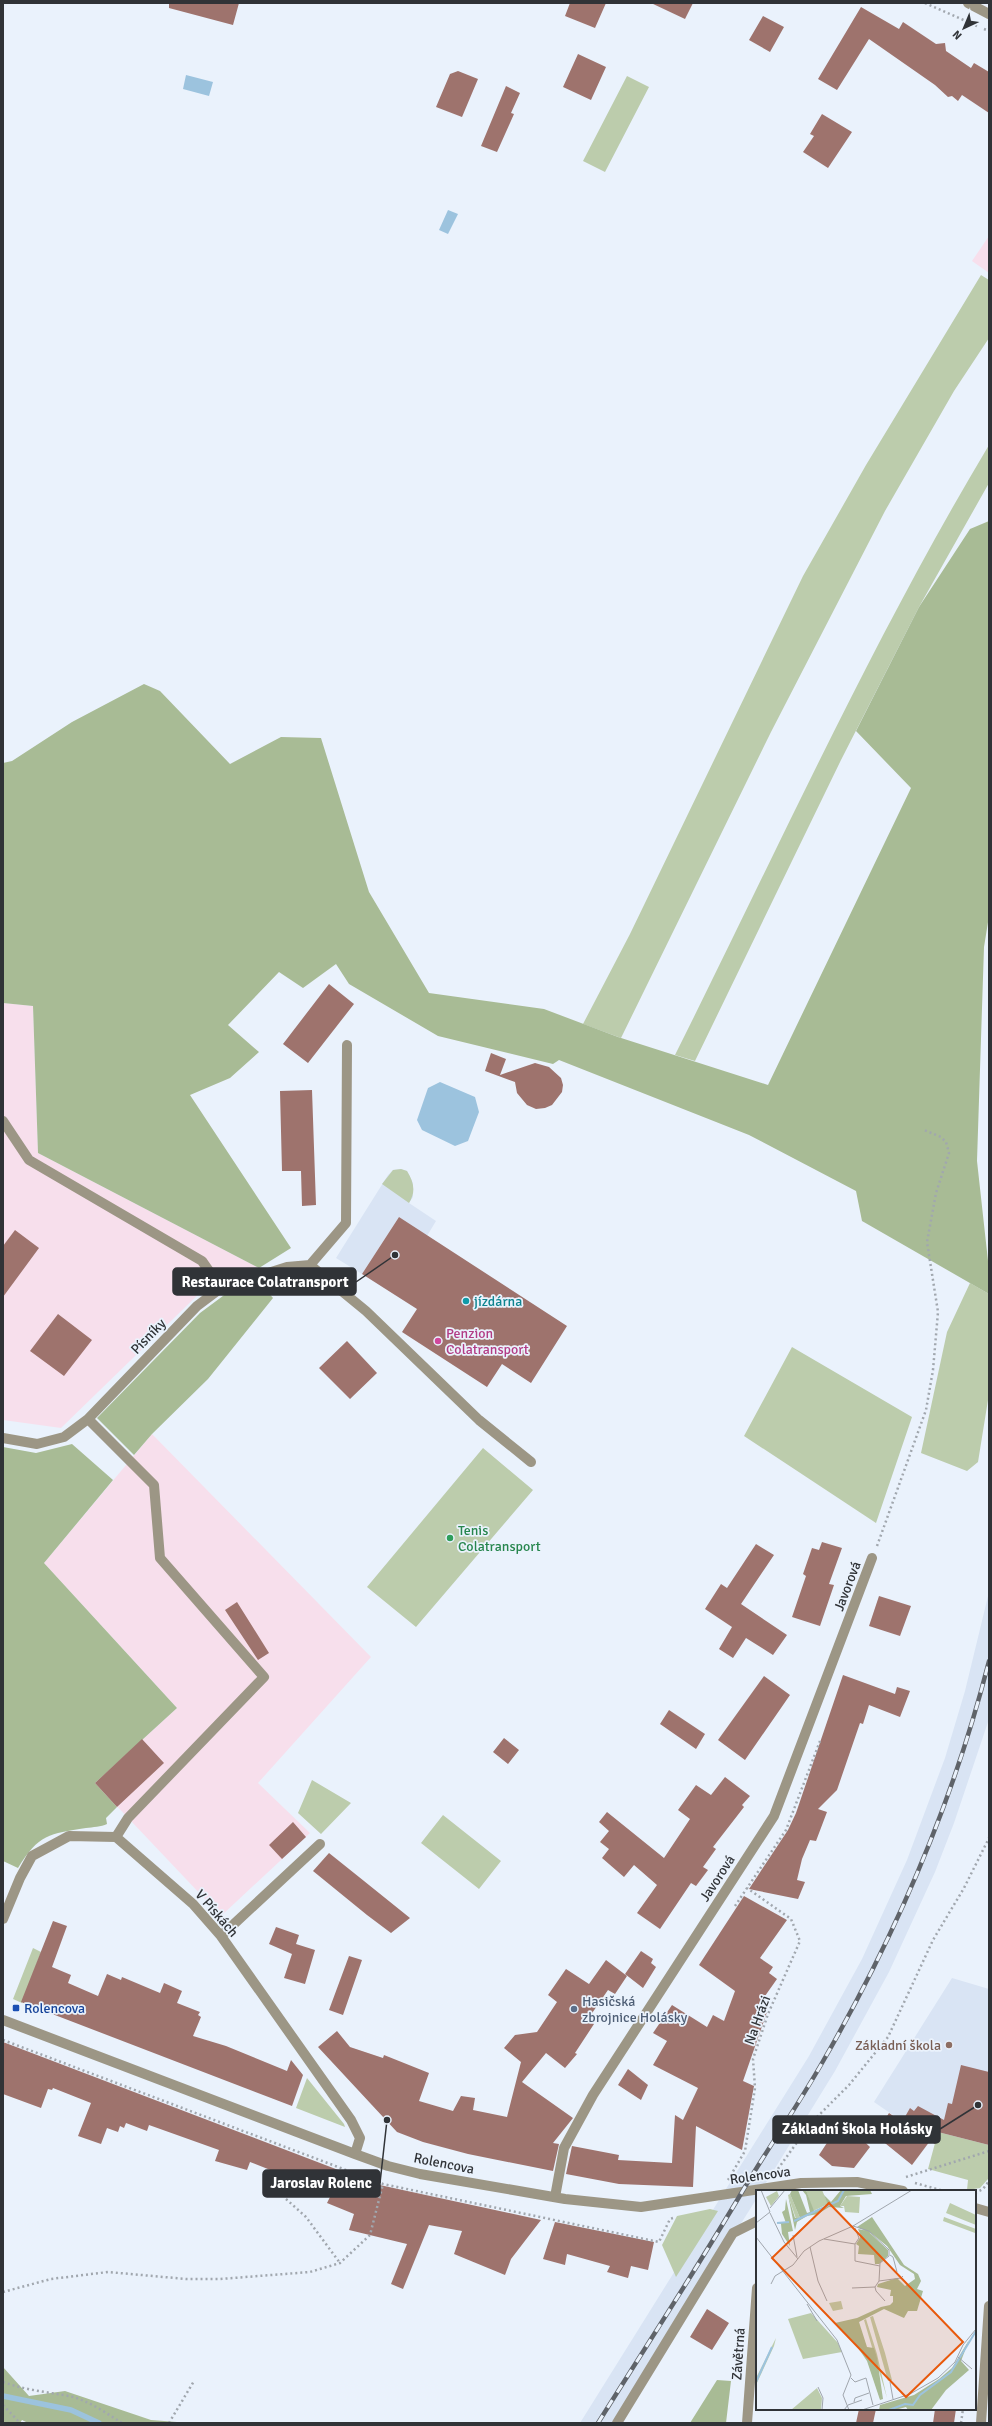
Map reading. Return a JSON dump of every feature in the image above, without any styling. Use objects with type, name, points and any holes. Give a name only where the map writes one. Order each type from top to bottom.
[{"type":"street","points":[[968,3],[989,14]]},
{"type":"street","points":[[347,1045],[346,1222],[310,1265],[366,1312],[478,1420],[531,1462]]},
{"type":"street","points":[[3,1121],[29,1160],[202,1261],[221,1288]]},
{"type":"street","name":"Písníky","points":[[3,1438],[37,1444],[64,1437],[88,1419],[197,1306],[221,1288],[287,1266],[310,1265]]},
{"type":"street","points":[[3,1919],[20,1878],[32,1856],[69,1836],[116,1837],[128,1818],[264,1677],[160,1558],[154,1485],[88,1419]]},
{"type":"street","name":"Javorová","points":[[555,2197],[564,2148],[593,2095],[774,1816],[872,1558]]},
{"type":"street","name":"V Pískách","points":[[116,1837],[193,1904],[221,1936],[351,2120],[360,2138],[355,2154]]},
{"type":"street","points":[[221,1936],[320,1844]]},
{"type":"street","name":"Rolencova","points":[[3,2020],[355,2154],[388,2166],[420,2174],[555,2197],[641,2207],[756,2191]]},
{"type":"street","name":"Rolencova","points":[[765,2190],[801,2183],[857,2182],[898,2190]]},
{"type":"street","points":[[976,2208],[989,2212]]},
{"type":"street","points":[[618,2423],[733,2233],[756,2222]]},
{"type":"street","name":"Závětrná","points":[[746,2423],[756,2300]]},
{"type":"street","points":[[981,2423],[989,2306]]},
{"type":"path","points":[[925,3],[989,31]]},
{"type":"path","points":[[872,1558],[926,1410],[933,1370],[938,1312],[927,1242],[936,1193],[949,1153],[946,1142],[941,1137],[924,1130]]},
{"type":"path","points":[[765,2190],[796,2141],[810,2123],[849,2085],[888,2037],[933,1940],[964,1888],[989,1838]]},
{"type":"path","name":"Na Hrázi","points":[[718,2196],[745,2151],[756,2088],[753,2059],[768,2014],[800,1941],[791,1919],[733,1878]]},
{"type":"path","points":[[900,2179],[989,2151]]},
{"type":"path","points":[[3,2292],[51,2279],[108,2272],[186,2279],[220,2279],[310,2272],[340,2263],[370,2235],[388,2166]]},
{"type":"path","points":[[976,2192],[983,2189],[989,2181]]},
{"type":"path","points":[[286,2199],[306,2217],[340,2263]]},
{"type":"path","points":[[169,2423],[194,2381]]},
{"type":"path","points":[[3,2382],[32,2391],[70,2396],[93,2405],[122,2423]]},
{"type":"path","points":[[3,2405],[18,2423]]},
{"type":"path","points":[[961,2423],[963,2410]]},
{"type":"shaded area","points":[[989,236],[989,273],[972,261]]},
{"type":"shaded area","points":[[3,1003],[33,1006],[38,1153],[259,1268],[207,1286],[61,1428],[3,1420]]},
{"type":"shaded area","points":[[401,1169],[407,1171],[413,1183],[413,1197],[409,1203],[436,1221],[427,1236],[399,1217],[362,1274],[336,1258],[388,1175],[393,1170]]},
{"type":"shaded area","points":[[152,1434],[371,1657],[258,1783],[310,1833],[221,1916],[95,1783],[177,1708],[44,1563]]},
{"type":"shaded area","points":[[989,1592],[989,1719],[954,1823],[935,1872],[889,1972],[835,2071],[762,2190],[756,2190],[756,2200],[616,2423],[580,2423],[809,2056],[862,1959],[907,1860],[945,1758],[965,1691]]},
{"type":"shaded area","name":"Základní škola","points":[[952,1978],[989,1989],[989,2145],[938,2132],[935,2144],[874,2102]]},
{"type":"green space","points":[[627,76],[649,87],[605,172],[583,161]]},
{"type":"green space","points":[[981,275],[989,280],[989,338],[954,391],[885,511],[771,732],[621,1038],[583,1024],[630,934],[803,576],[866,465]]},
{"type":"green space","points":[[989,445],[989,483],[919,607],[841,760],[695,1061],[675,1055],[826,747],[904,595]]},
{"type":"green space","points":[[989,521],[989,916],[984,947],[977,1161],[989,1270],[989,1294],[862,1221],[856,1191],[749,1135],[559,1060],[553,1064],[438,1036],[349,984],[336,964],[303,988],[279,972],[228,1025],[259,1052],[230,1078],[190,1095],[291,1248],[259,1268],[38,1153],[33,1006],[3,1003],[3,763],[12,761],[72,722],[144,684],[160,691],[230,764],[281,737],[321,738],[369,892],[429,993],[544,1009],[618,1037],[768,1085],[911,788],[856,731],[919,607],[970,529]]},
{"type":"green space","points":[[401,1169],[407,1171],[413,1183],[413,1195],[409,1203],[382,1184],[393,1170]]},
{"type":"green space","points":[[259,1282],[273,1298],[208,1379],[152,1434],[134,1455],[97,1418],[200,1313],[231,1290]]},
{"type":"green space","points":[[970,1283],[989,1294],[988,1400],[978,1462],[967,1471],[921,1453],[947,1332]]},
{"type":"green space","points":[[792,1347],[912,1417],[876,1523],[744,1436]]},
{"type":"green space","points":[[72,1444],[113,1480],[44,1563],[177,1708],[95,1783],[117,1807],[106,1818],[107,1824],[54,1834],[39,1842],[32,1848],[18,1868],[3,1861],[3,1447],[36,1453]]},
{"type":"green space","name":"Tenis Colatransport","points":[[483,1448],[533,1490],[416,1627],[367,1587]]},
{"type":"green space","points":[[312,1780],[351,1803],[321,1834],[298,1813]]},
{"type":"green space","points":[[443,1815],[501,1861],[479,1889],[421,1843]]},
{"type":"green space","points":[[33,1948],[41,1952],[22,2003],[13,1999]]},
{"type":"green space","points":[[307,2078],[344,2124],[345,2127],[296,2108]]},
{"type":"green space","points":[[938,2132],[989,2145],[988,2179],[980,2188],[967,2190],[968,2180],[928,2169]]},
{"type":"green space","points":[[710,2209],[718,2211],[676,2277],[662,2245],[677,2216]]},
{"type":"green space","points":[[3,2367],[29,2396],[65,2391],[151,2420],[190,2423],[28,2423],[22,2420],[20,2423],[3,2423]]},
{"type":"green space","points":[[717,2380],[731,2381],[726,2423],[690,2423]]},
{"type":"water","points":[[186,75],[213,82],[209,96],[183,89]]},
{"type":"water","points":[[448,210],[458,214],[448,234],[439,230]]},
{"type":"water","points":[[440,1082],[475,1097],[479,1112],[468,1141],[455,1146],[422,1130],[417,1120],[428,1088]]},
{"type":"building","points":[[169,3],[239,3],[233,25],[169,8]]},
{"type":"building","points":[[570,3],[606,3],[595,28],[565,16]]},
{"type":"building","points":[[651,3],[693,3],[685,19]]},
{"type":"building","points":[[861,7],[899,29],[903,22],[936,44],[945,43],[946,51],[971,68],[974,63],[989,72],[989,113],[962,95],[958,101],[952,96],[948,97],[935,85],[869,39],[837,90],[818,79]]},
{"type":"building","points":[[763,16],[784,27],[770,52],[749,40]]},
{"type":"building","points":[[578,54],[606,67],[591,100],[563,87]]},
{"type":"building","points":[[458,71],[478,79],[462,117],[436,107],[450,74]]},
{"type":"building","points":[[506,86],[520,93],[511,113],[514,114],[497,152],[481,146]]},
{"type":"building","points":[[822,114],[852,132],[828,168],[803,152],[814,136],[810,134]]},
{"type":"building","points":[[329,984],[354,1004],[308,1063],[283,1044]]},
{"type":"building","points":[[491,1053],[506,1059],[500,1075],[535,1063],[549,1067],[561,1078],[563,1085],[562,1092],[552,1105],[545,1108],[536,1109],[527,1105],[517,1093],[515,1082],[485,1071]]},
{"type":"building","points":[[312,1090],[316,1205],[302,1206],[301,1171],[282,1171],[280,1091]]},
{"type":"building","name":"jízdárna","points":[[399,1217],[567,1326],[531,1383],[502,1364],[487,1387],[402,1332],[417,1309],[362,1274]]},
{"type":"building","points":[[15,1230],[39,1248],[3,1297],[3,1246]]},
{"type":"building","points":[[58,1314],[92,1340],[64,1376],[30,1351]]},
{"type":"building","points":[[347,1341],[377,1373],[350,1399],[319,1368]]},
{"type":"building","points":[[822,1542],[842,1548],[829,1584],[834,1585],[820,1626],[792,1617],[806,1576],[803,1574],[812,1548],[819,1550]]},
{"type":"building","points":[[756,1544],[774,1555],[741,1604],[787,1635],[773,1655],[746,1638],[733,1658],[719,1649],[732,1627],[705,1609],[721,1584],[727,1588]]},
{"type":"building","points":[[879,1596],[911,1606],[900,1636],[869,1626]]},
{"type":"building","points":[[237,1602],[269,1653],[258,1660],[225,1610]]},
{"type":"building","points":[[843,1675],[895,1694],[897,1687],[910,1691],[900,1717],[869,1705],[863,1724],[860,1723],[837,1790],[818,1809],[827,1812],[816,1841],[810,1840],[802,1859],[797,1880],[805,1882],[798,1899],[749,1889],[788,1830],[796,1813]]},
{"type":"building","points":[[764,1676],[790,1695],[745,1760],[718,1740]]},
{"type":"building","points":[[669,1710],[705,1734],[696,1749],[660,1724]]},
{"type":"building","points":[[504,1738],[519,1750],[508,1764],[493,1752]]},
{"type":"building","points":[[142,1739],[164,1763],[117,1807],[95,1783]]},
{"type":"building","points":[[725,1777],[750,1796],[742,1805],[744,1807],[713,1847],[716,1849],[703,1867],[708,1870],[696,1886],[691,1883],[660,1929],[637,1913],[657,1885],[634,1865],[624,1877],[602,1858],[609,1849],[600,1842],[609,1831],[599,1822],[607,1812],[664,1858],[690,1819],[678,1810],[696,1785],[711,1795]]},
{"type":"building","points":[[293,1822],[306,1837],[282,1859],[269,1845]]},
{"type":"building","points":[[329,1853],[410,1918],[391,1933],[367,1915],[313,1871]]},
{"type":"building","points":[[744,1896],[787,1920],[760,1958],[773,1967],[769,1973],[777,1979],[758,2006],[767,2012],[743,2081],[754,2086],[742,2150],[696,2126],[693,2187],[619,2184],[566,2174],[572,2146],[619,2155],[618,2160],[672,2163],[675,2115],[683,2120],[698,2088],[653,2065],[667,2041],[653,2033],[672,2005],[707,2027],[713,2015],[724,2021],[735,1991],[699,1965]]},
{"type":"building","points":[[53,1921],[67,1926],[52,1967],[71,1975],[68,1983],[98,1996],[107,1974],[121,1980],[122,1977],[160,1993],[164,1983],[182,1991],[177,2003],[200,2012],[198,2015],[201,2017],[193,2036],[226,2046],[287,2071],[291,2060],[303,2075],[292,2106],[21,2002]]},
{"type":"building","points":[[276,1927],[299,1935],[296,1944],[315,1950],[305,1984],[284,1978],[292,1954],[269,1944]]},
{"type":"building","points":[[641,1951],[653,1959],[651,1963],[656,1967],[643,1988],[625,1974]]},
{"type":"building","points":[[349,1956],[362,1960],[343,2015],[329,2010]]},
{"type":"building","points":[[606,1960],[627,1976],[615,1994],[608,1990],[588,2019],[594,2024],[575,2053],[577,2054],[565,2068],[546,2053],[522,2082],[573,2118],[553,2143],[559,2144],[553,2171],[468,2154],[423,2142],[397,2132],[318,2047],[337,2031],[350,2047],[383,2058],[384,2055],[429,2073],[419,2101],[453,2111],[461,2096],[475,2098],[473,2110],[507,2117],[521,2062],[504,2048],[515,2035],[537,2032],[557,2002],[548,1995],[566,1969],[589,1984]]},
{"type":"building","points":[[3,2042],[375,2184],[541,2220],[511,2259],[505,2275],[454,2254],[462,2231],[429,2225],[403,2289],[391,2284],[407,2244],[349,2230],[354,2214],[327,2203],[332,2193],[296,2179],[294,2185],[276,2178],[278,2173],[250,2162],[247,2170],[215,2161],[219,2150],[149,2125],[147,2131],[126,2123],[124,2128],[120,2126],[118,2132],[107,2128],[101,2144],[78,2136],[91,2103],[53,2088],[52,2090],[48,2089],[41,2108],[3,2094]]},
{"type":"building","points":[[961,2065],[989,2072],[989,2145],[938,2132],[935,2144],[930,2141],[912,2165],[875,2135],[889,2113],[902,2122],[910,2108],[914,2111],[918,2106],[944,2120],[948,2103],[952,2104]]},
{"type":"building","points":[[628,2069],[648,2085],[641,2100],[618,2085]]},
{"type":"building","points":[[842,2120],[870,2147],[854,2168],[832,2166],[819,2155]]},
{"type":"building","points":[[555,2222],[654,2242],[648,2270],[631,2266],[628,2278],[607,2272],[610,2266],[567,2254],[565,2265],[543,2259]]},
{"type":"building","points":[[707,2309],[729,2323],[712,2350],[690,2337]]},
{"type":"building","points":[[859,2410],[876,2410],[873,2423],[856,2423]]},
{"type":"building","points":[[935,2410],[956,2410],[954,2423],[933,2423]]},
{"type":"waterway","points":[[3,2396],[71,2410],[99,2423]]},
{"type":"railway","points":[[598,2423],[793,2112],[849,2015],[874,1967],[897,1918],[940,1817],[958,1766],[989,1661]]},
{"type":"place","name":"Restaurace Colatransport","points":[[395,1255]]},
{"type":"place","name":"jízdárna","points":[[466,1301]]},
{"type":"place","name":"Penzion Colatransport","points":[[438,1341]]},
{"type":"place","name":"Tenis Colatransport","points":[[450,1538]]},
{"type":"place","name":"Rolencova","points":[[16,2008]]},
{"type":"place","name":"Hasičská zbrojnice Holásky","points":[[574,2009]]},
{"type":"place","name":"Základní škola","points":[[949,2045]]},
{"type":"place","name":"Základní škola Holásky","points":[[978,2105]]},
{"type":"place","name":"Jaroslav Rolenc","points":[[387,2120]]}]
